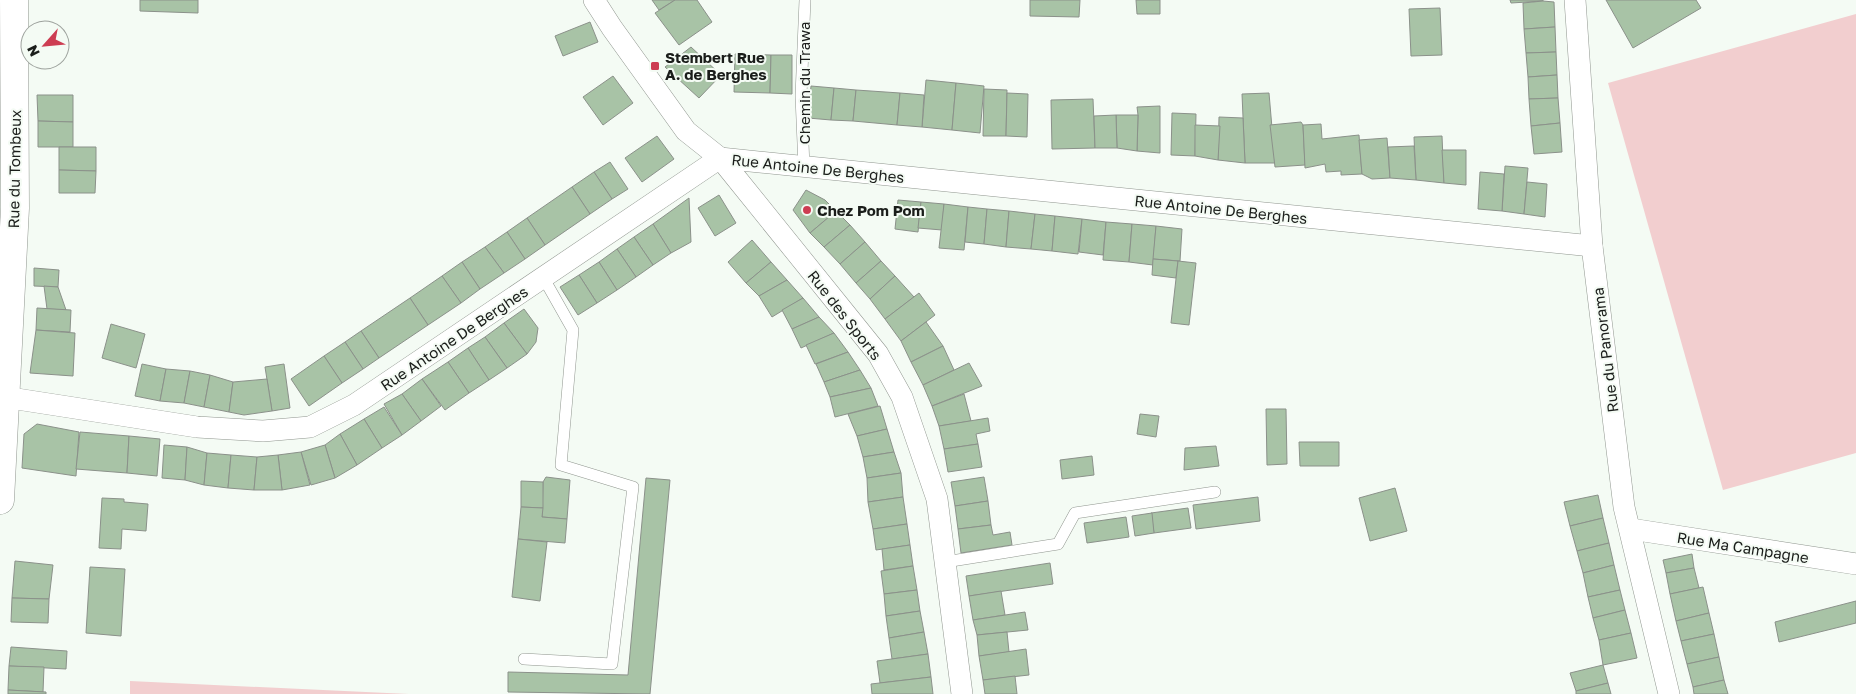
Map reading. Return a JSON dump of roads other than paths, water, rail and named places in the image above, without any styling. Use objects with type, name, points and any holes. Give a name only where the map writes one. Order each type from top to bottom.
[{"type":"street","name":"Rue du Tombeux","points":[[0,500],[15,208],[14,0]]},
{"type":"street","name":"Rue des Sports","points":[[594,0],[686,131],[720,158],[878,354],[902,398],[936,499],[962,694]]},
{"type":"street","name":"Rue du Panorama","points":[[1575,0],[1592,246],[1624,507],[1631,529],[1669,694]]},
{"type":"street","name":"Rue Antoine De Berghes","points":[[4,397],[197,427],[263,431],[310,427],[354,405],[720,158],[1592,246]]},
{"type":"street","name":"Rue Ma Campagne","points":[[1631,529],[1856,564]]},
{"type":"lane","name":"Chemin du Trawa","points":[[804,167],[801,96],[805,0]]},
{"type":"lane","points":[[524,659],[612,664],[632,487],[560,465],[573,330],[543,278]]},
{"type":"lane","points":[[944,562],[1058,544],[1075,513],[1215,492]]},
{"type":"place","name":"Stembert Rue A. de Berghes","points":[[655,66]]},
{"type":"place","name":"Chez Pom Pom","points":[[807,210]]}]
